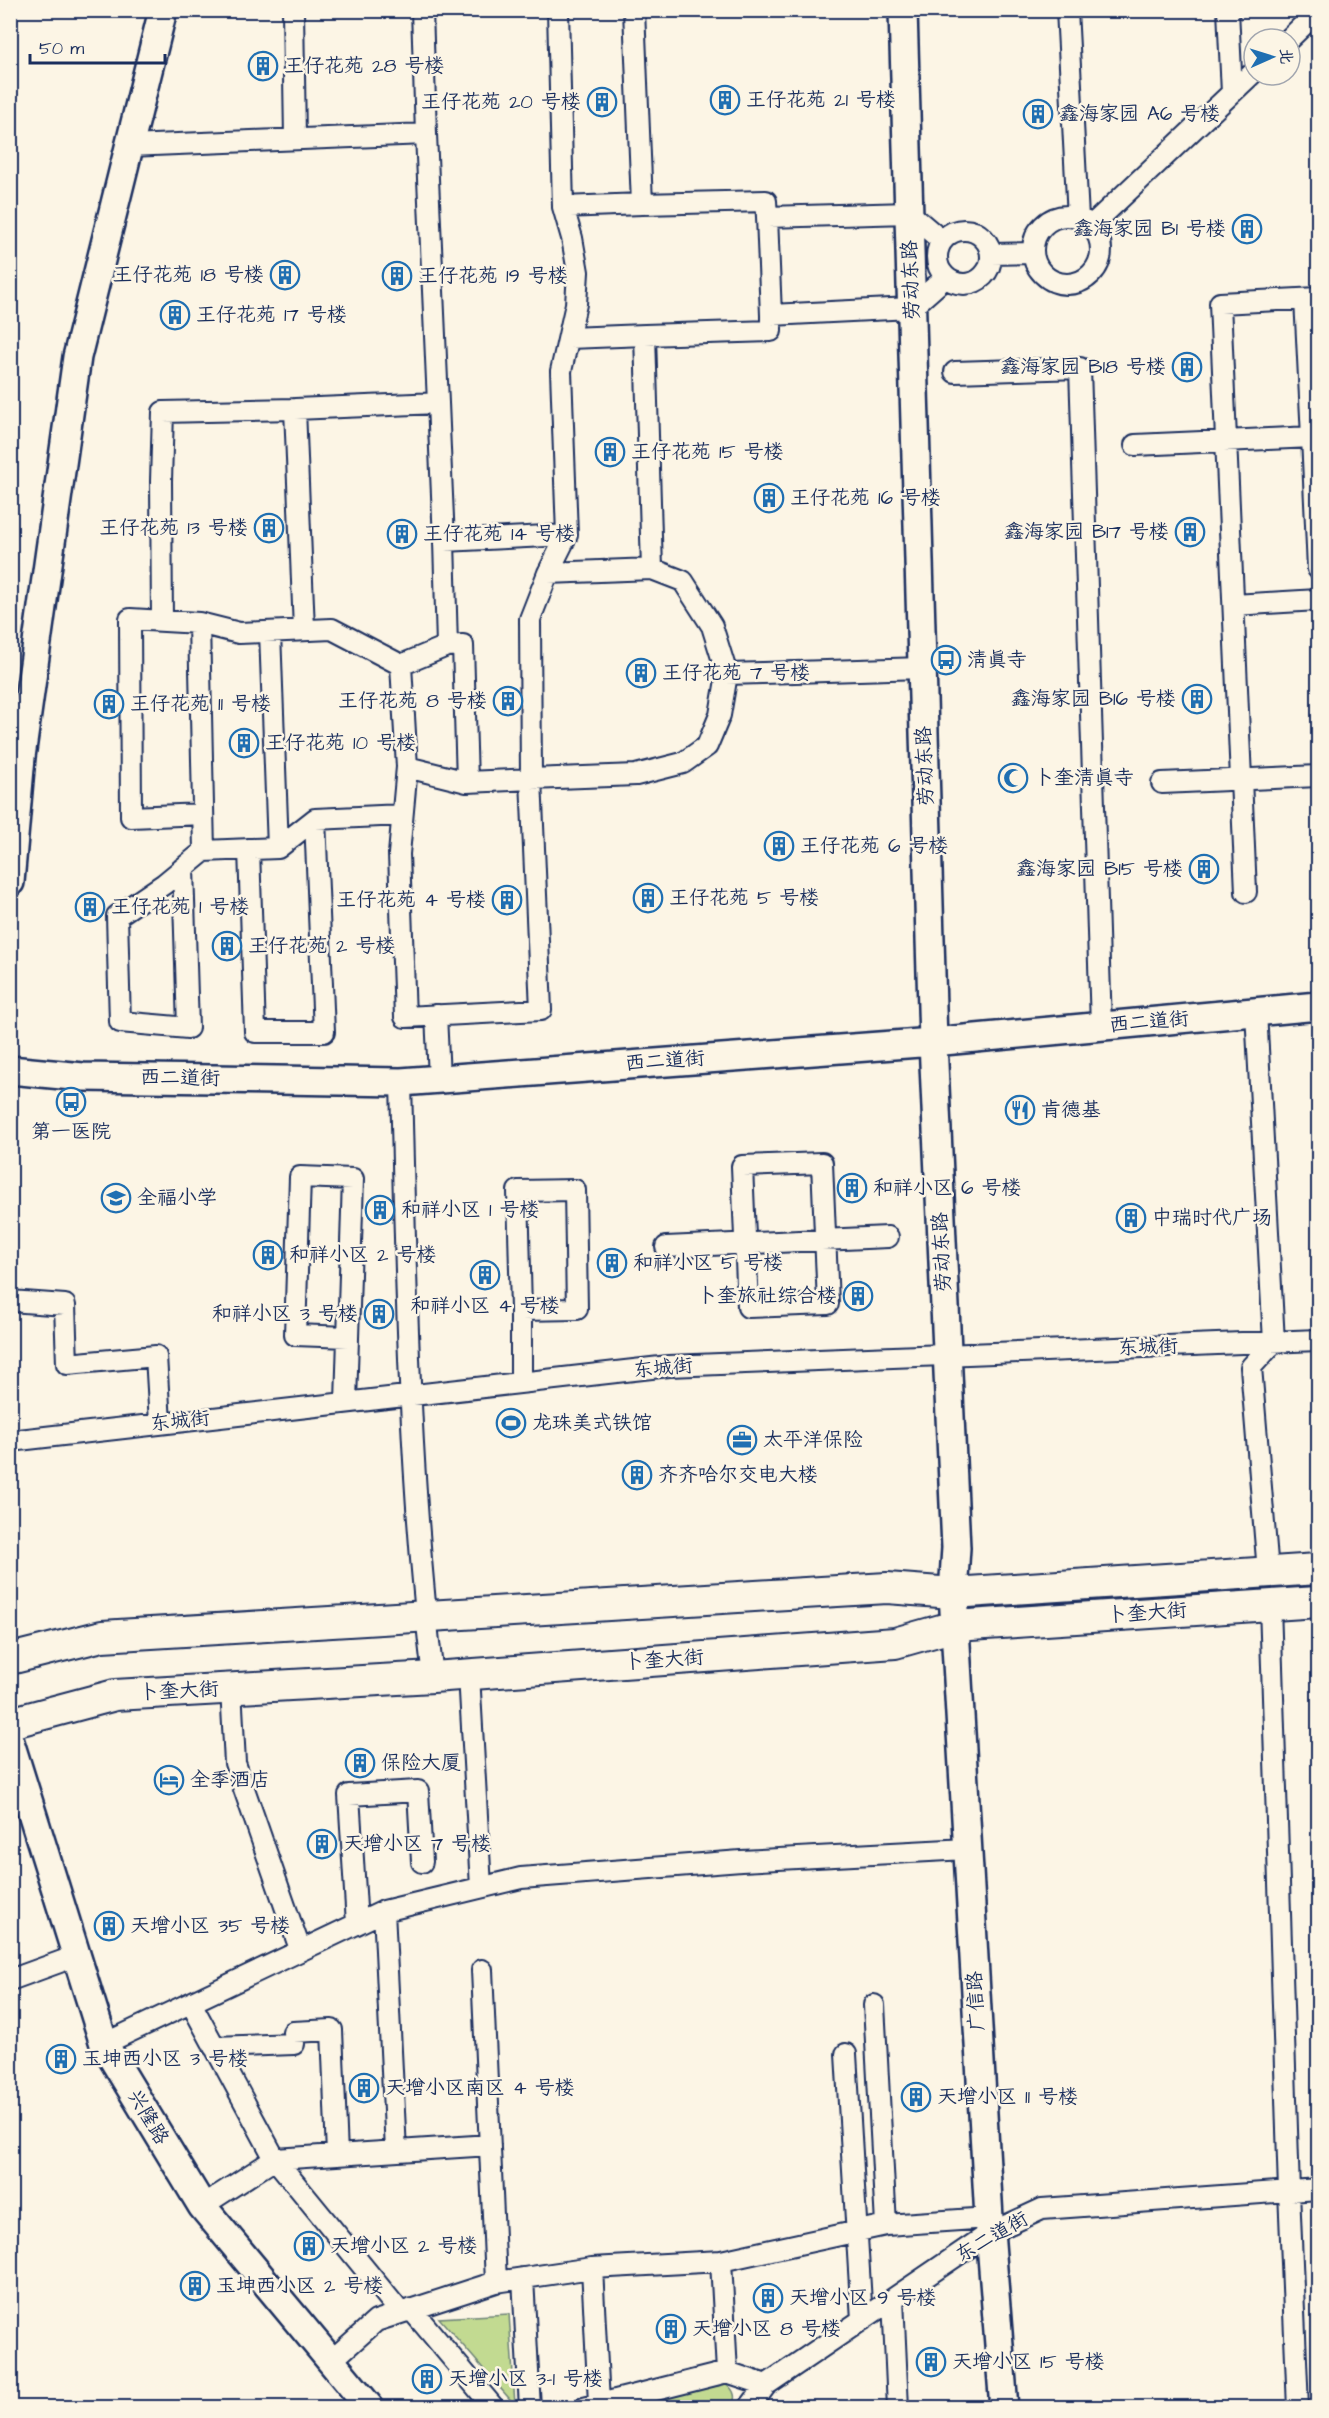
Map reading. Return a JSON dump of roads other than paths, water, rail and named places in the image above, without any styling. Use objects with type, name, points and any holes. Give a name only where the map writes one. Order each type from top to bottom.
[{"type":"main road","points":[[10,882],[21,757],[76,357],[163,10]]},
{"type":"main road","name":"劳动东路","points":[[903,10],[933,1042],[956,1548],[953,1593]]},
{"type":"main road","name":"西二道街","points":[[10,1070],[83,1077],[401,1082],[933,1042],[1318,1006]]},
{"type":"main road","name":"卜奎大街","points":[[10,1659],[102,1636],[887,1588],[953,1593],[1318,1569]]},
{"type":"main road","name":"广信路","points":[[953,1593],[989,2225],[1004,2408]]},
{"type":"main road","name":"卜奎大街","points":[[10,1723],[115,1695],[433,1677],[895,1642],[955,1626],[1318,1602]]},
{"type":"main road","name":"兴隆路","points":[[10,1742],[104,2044],[202,2206],[370,2408]]},
{"type":"street","points":[[293,10],[295,139]]},
{"type":"street","points":[[422,10],[447,646]]},
{"type":"street","points":[[401,665],[407,767],[399,854],[405,1017],[541,1010],[531,779],[530,619],[548,573],[567,536],[561,371],[576,304],[578,272],[564,207],[558,10]]},
{"type":"street","points":[[634,10],[642,204]]},
{"type":"street","points":[[1067,10],[1084,222],[1101,246],[1096,267],[1078,282],[1056,282],[1046,277],[1039,269],[1033,253],[1035,237],[1041,227],[1060,216],[1084,222]]},
{"type":"street","points":[[1228,10],[1232,93]]},
{"type":"street","points":[[1302,27],[1318,12]]},
{"type":"street","points":[[1084,222],[1242,83]]},
{"type":"street","points":[[129,146],[426,134]]},
{"type":"street","points":[[564,207],[766,201],[771,315],[771,331],[568,338]]},
{"type":"street","points":[[767,217],[909,213],[942,241]]},
{"type":"street","points":[[957,230],[976,232],[984,237],[992,254],[988,271],[975,282],[958,284],[946,277],[937,259],[942,241],[957,230]]},
{"type":"street","points":[[992,254],[1033,253]]},
{"type":"street","points":[[771,315],[911,308],[946,277]]},
{"type":"street","points":[[1246,892],[1220,303],[1312,298],[1312,437],[1318,569]]},
{"type":"street","points":[[645,336],[652,569]]},
{"type":"street","points":[[955,372],[1080,368],[1101,1026]]},
{"type":"street","points":[[162,621],[163,412],[438,403]]},
{"type":"street","points":[[295,409],[303,630]]},
{"type":"street","points":[[1136,446],[1312,437]]},
{"type":"street","points":[[444,542],[567,536]]},
{"type":"street","points":[[407,767],[467,782],[636,775],[683,763],[707,746],[720,715],[727,674],[712,626],[683,581],[652,569],[548,573]]},
{"type":"street","points":[[1234,605],[1318,600]]},
{"type":"street","points":[[203,814],[131,817],[130,619],[199,623],[239,633],[332,629],[401,665],[447,646],[463,645],[467,782]]},
{"type":"street","points":[[199,623],[204,851]]},
{"type":"street","points":[[270,632],[278,848]]},
{"type":"street","points":[[727,674],[922,668]]},
{"type":"street","points":[[1162,783],[1318,776]]},
{"type":"street","points":[[183,868],[188,1028],[120,1022],[117,916],[204,851],[278,848],[315,819],[402,815]]},
{"type":"street","points":[[249,849],[255,1032],[324,1032],[315,819]]},
{"type":"street","points":[[1256,1012],[1274,1342],[1251,1367],[1268,1572]]},
{"type":"street","points":[[436,1015],[439,1078]]},
{"type":"street","points":[[401,1082],[409,1395],[425,1617],[433,1677]]},
{"type":"street","points":[[822,1163],[828,1304],[748,1307],[745,1244],[742,1166],[822,1163]]},
{"type":"street","points":[[346,1402],[353,1179],[300,1177],[295,1335],[348,1337]]},
{"type":"street","points":[[521,1310],[577,1309],[574,1190],[518,1191],[521,1382]]},
{"type":"street","points":[[666,1247],[888,1237]]},
{"type":"street","points":[[10,1302],[65,1305],[67,1364],[156,1356],[160,1423]]},
{"type":"street","name":"东城街","points":[[10,1441],[669,1366],[1318,1340]]},
{"type":"street","points":[[1270,1605],[1288,2191],[1298,2408]]},
{"type":"street","points":[[469,1674],[481,1887]]},
{"type":"street","points":[[231,1688],[234,1763],[300,1949]]},
{"type":"street","points":[[357,1924],[349,1795],[418,1791],[422,1862]]},
{"type":"street","points":[[104,2044],[384,1911],[520,1878],[741,1861],[967,1849]]},
{"type":"street","points":[[384,1911],[396,2151]]},
{"type":"street","points":[[10,1980],[76,1956]]},
{"type":"street","points":[[482,1970],[496,2282]]},
{"type":"street","points":[[190,2003],[274,2158],[406,2311],[494,2408]]},
{"type":"street","points":[[874,2005],[886,2225]]},
{"type":"street","points":[[214,2047],[294,2044],[293,2031],[332,2030],[338,2155]]},
{"type":"street","points":[[846,2054],[862,2320]]},
{"type":"street","points":[[202,2206],[274,2158],[489,2145]]},
{"type":"street","name":"东二道街","points":[[749,2408],[766,2385],[893,2299],[989,2225],[1042,2209],[1318,2189]]},
{"type":"street","points":[[331,2361],[376,2320],[496,2282],[592,2268],[721,2261],[886,2225],[989,2225]]},
{"type":"street","points":[[721,2261],[727,2372]]},
{"type":"street","points":[[592,2268],[592,2405],[727,2372],[766,2385]]},
{"type":"street","points":[[523,2278],[530,2408]]},
{"type":"street","points":[[893,2299],[898,2408]]},
{"type":"place","name":"王仔花苑 28 号楼","points":[[263,66]]},
{"type":"place","name":"王仔花苑 21 号楼","points":[[725,100]]},
{"type":"place","name":"王仔花苑 20 号楼","points":[[602,102]]},
{"type":"place","name":"鑫海家园 A6 号楼","points":[[1038,114]]},
{"type":"place","name":"鑫海家园 B1 号楼","points":[[1247,229]]},
{"type":"place","name":"王仔花苑 18 号楼","points":[[285,275]]},
{"type":"place","name":"王仔花苑 19 号楼","points":[[397,276]]},
{"type":"place","name":"王仔花苑 17 号楼","points":[[175,315]]},
{"type":"place","name":"鑫海家园 B18 号楼","points":[[1187,367]]},
{"type":"place","name":"王仔花苑 15 号楼","points":[[610,452]]},
{"type":"place","name":"王仔花苑 16 号楼","points":[[769,498]]},
{"type":"place","name":"王仔花苑 13 号楼","points":[[269,528]]},
{"type":"place","name":"鑫海家园 B17 号楼","points":[[1190,532]]},
{"type":"place","name":"王仔花苑 14 号楼","points":[[402,534]]},
{"type":"place","name":"清真寺","points":[[946,660]]},
{"type":"place","name":"王仔花苑 7 号楼","points":[[641,673]]},
{"type":"place","name":"鑫海家园 B16 号楼","points":[[1197,699]]},
{"type":"place","name":"王仔花苑 8 号楼","points":[[508,701]]},
{"type":"place","name":"王仔花苑 11 号楼","points":[[109,704]]},
{"type":"place","name":"王仔花苑 10 号楼","points":[[244,743]]},
{"type":"place","name":"卜奎清真寺","points":[[1013,778]]},
{"type":"place","name":"王仔花苑 6 号楼","points":[[779,846]]},
{"type":"place","name":"鑫海家园 B15 号楼","points":[[1204,869]]},
{"type":"place","name":"王仔花苑 5 号楼","points":[[648,898]]},
{"type":"place","name":"王仔花苑 4 号楼","points":[[507,900]]},
{"type":"place","name":"王仔花苑 1 号楼","points":[[90,907]]},
{"type":"place","name":"王仔花苑 2 号楼","points":[[227,946]]},
{"type":"place","name":"第一医院","points":[[71,1102]]},
{"type":"place","name":"肯德基","points":[[1020,1110]]},
{"type":"place","name":"和祥小区 6 号楼","points":[[852,1188]]},
{"type":"place","name":"全福小学","points":[[116,1198]]},
{"type":"place","name":"和祥小区 1 号楼","points":[[380,1210]]},
{"type":"place","name":"中瑞时代广场","points":[[1131,1218]]},
{"type":"place","name":"和祥小区 2 号楼","points":[[268,1255]]},
{"type":"place","name":"和祥小区 5 号楼","points":[[612,1263]]},
{"type":"place","name":"和祥小区 4 号楼","points":[[485,1275]]},
{"type":"place","name":"卜奎旅社综合楼","points":[[858,1296]]},
{"type":"place","name":"和祥小区 3 号楼","points":[[379,1314]]},
{"type":"place","name":"龙珠美式铁馆","points":[[511,1423]]},
{"type":"place","name":"太平洋保险","points":[[742,1440]]},
{"type":"place","name":"齐齐哈尔交电大楼","points":[[637,1475]]},
{"type":"place","name":"保险大厦","points":[[360,1763]]},
{"type":"place","name":"全季酒店","points":[[169,1780]]},
{"type":"place","name":"天增小区 7 号楼","points":[[322,1844]]},
{"type":"place","name":"天增小区 35 号楼","points":[[109,1926]]},
{"type":"place","name":"玉坤西小区 3 号楼","points":[[61,2059]]},
{"type":"place","name":"天增小区南区 4 号楼","points":[[364,2088]]},
{"type":"place","name":"天增小区 11 号楼","points":[[916,2097]]},
{"type":"place","name":"天增小区 2 号楼","points":[[309,2246]]},
{"type":"place","name":"玉坤西小区 2 号楼","points":[[195,2286]]},
{"type":"place","name":"天增小区 9 号楼","points":[[768,2298]]},
{"type":"place","name":"天增小区 8 号楼","points":[[671,2329]]},
{"type":"place","name":"天增小区 15 号楼","points":[[931,2362]]},
{"type":"place","name":"天增小区 3-1 号楼","points":[[427,2379]]}]
